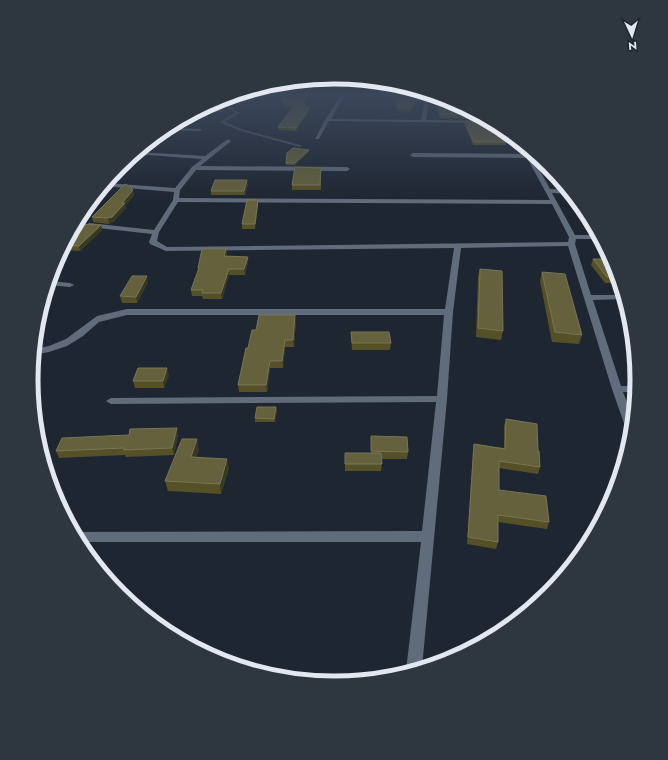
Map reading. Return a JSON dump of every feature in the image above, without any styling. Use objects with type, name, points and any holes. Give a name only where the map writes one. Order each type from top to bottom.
[{"type":"street","points":[[316,138],[321,130]]},
{"type":"street","points":[[228,141],[194,168],[177,190],[176,200],[156,232],[153,242],[166,249],[458,245],[572,241],[593,238]]},
{"type":"street","points":[[143,154],[206,158]]},
{"type":"street","points":[[413,155],[528,156]]},
{"type":"street","points":[[537,165],[572,241],[617,389],[627,416]]},
{"type":"street","points":[[194,168],[347,169]]},
{"type":"street","points":[[111,185],[177,190]]},
{"type":"street","points":[[549,191],[562,192]]},
{"type":"street","points":[[176,200],[554,202]]},
{"type":"street","points":[[83,225],[156,232]]},
{"type":"street","points":[[415,665],[442,399],[449,312],[458,245]]},
{"type":"street","points":[[55,284],[70,285]]},
{"type":"street","points":[[589,298],[618,297]]},
{"type":"street","points":[[40,351],[66,343],[95,320],[106,316],[127,312],[449,312]]},
{"type":"street","points":[[617,389],[630,389]]},
{"type":"street","points":[[112,401],[442,399]]},
{"type":"street","points":[[83,536],[428,536]]},
{"type":"building","points":[[469,130],[492,130],[506,139],[506,142],[474,142]]},
{"type":"building","points":[[293,148],[309,150],[295,163],[286,163],[287,153]]},
{"type":"building","points":[[295,167],[321,168],[320,185],[292,185]]},
{"type":"building","points":[[215,180],[247,180],[244,191],[211,191]]},
{"type":"building","points":[[125,184],[133,190],[122,203],[125,203],[112,217],[92,217]]},
{"type":"building","points":[[247,200],[258,200],[255,224],[242,224]]},
{"type":"building","points":[[83,224],[101,225],[79,246],[71,245]]},
{"type":"building","points":[[202,249],[226,249],[224,256],[248,257],[244,269],[229,269],[221,293],[202,293],[203,290],[191,290],[199,268]]},
{"type":"building","points":[[593,259],[603,259],[611,277],[607,277]]},
{"type":"building","points":[[480,269],[502,271],[503,331],[478,328]]},
{"type":"building","points":[[542,272],[565,274],[582,335],[555,332]]},
{"type":"building","points":[[132,276],[147,276],[136,297],[120,296]]},
{"type":"building","points":[[259,315],[295,315],[293,340],[285,340],[282,361],[270,361],[266,385],[238,385],[246,348],[248,348],[252,330],[256,330]]},
{"type":"building","points":[[351,332],[389,332],[391,343],[352,343]]},
{"type":"building","points":[[138,368],[167,368],[163,381],[133,381]]},
{"type":"building","points":[[257,407],[276,407],[274,419],[255,418]]},
{"type":"building","points":[[506,419],[537,424],[540,467],[499,461],[499,490],[546,496],[549,522],[498,515],[498,542],[468,537],[474,444],[505,449]]},
{"type":"building","points":[[177,428],[172,448],[124,450],[124,448],[56,451],[62,438],[129,435],[130,429]]},
{"type":"building","points":[[371,436],[407,437],[408,452],[371,451]]},
{"type":"building","points":[[182,439],[197,439],[191,457],[227,459],[220,484],[165,481]]},
{"type":"building","points":[[345,453],[381,453],[382,464],[345,464]]},
{"type":"waterway","points":[[243,130],[300,146]]}]
